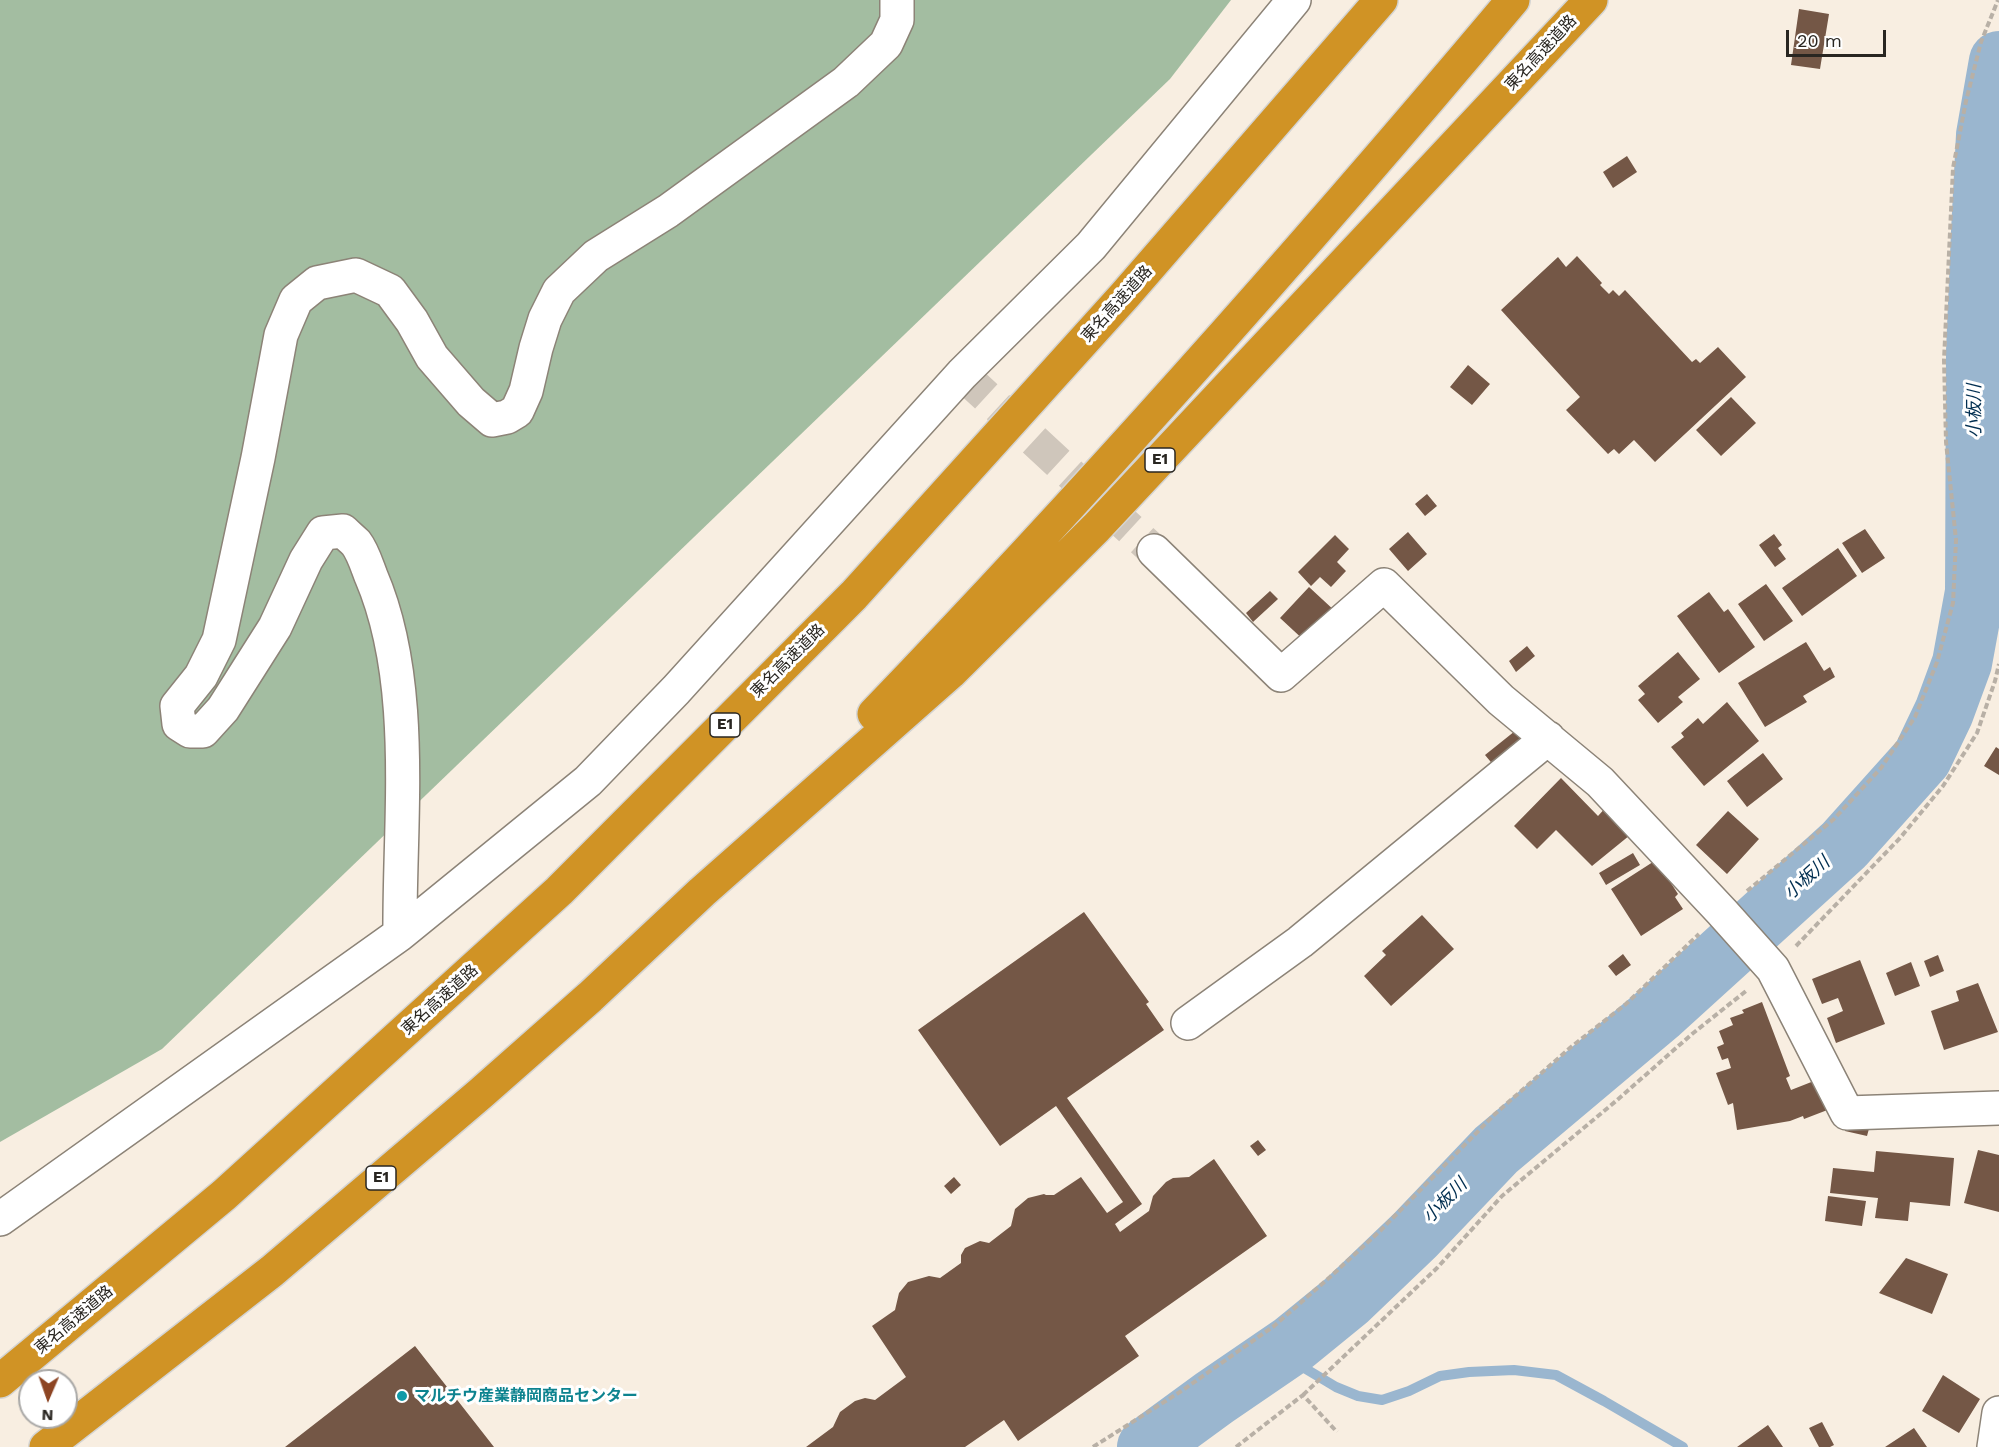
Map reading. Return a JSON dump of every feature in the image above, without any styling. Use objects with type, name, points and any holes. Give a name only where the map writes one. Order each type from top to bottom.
[{"type":"highway","name":"東名高速道路","points":[[0,1381],[224,1195],[559,891],[854,595],[1125,295],[1381,0]]},
{"type":"highway","name":"東名高速道路","points":[[702,892],[1075,502],[1244,313],[1513,0]]},
{"type":"highway","name":"東名高速道路","points":[[46,1447],[272,1271],[590,997],[702,892],[950,673],[1096,528],[1591,0]]},
{"type":"street","points":[[400,934],[399,873],[402,821],[399,697],[390,634],[378,592],[357,544],[343,531],[323,533],[306,560],[275,627],[223,709],[204,730],[190,731],[179,724],[177,706],[201,676],[219,640],[258,459],[281,335],[296,300],[317,283],[356,275],[390,291],[412,321],[432,357],[471,402],[492,420],[507,417],[517,411],[526,391],[542,329],[559,291],[596,256],[668,211],[846,82],[886,44],[897,20],[897,0]]},
{"type":"street","points":[[0,1219],[400,934],[588,781],[676,690],[962,374],[1091,246],[1294,0]]},
{"type":"street","points":[[1154,551],[1281,675],[1384,585],[1501,700],[1600,782],[1773,969],[1847,1113],[1999,1108]]},
{"type":"street","points":[[1188,1023],[1300,942],[1548,738]]},
{"type":"street","points":[[1995,1447],[1999,1413]]},
{"type":"path","points":[[1093,1447],[1183,1390],[1282,1319],[1380,1231],[1495,1114],[1626,1004],[1722,912],[1834,819],[1881,768],[1915,717],[1937,662],[1953,603],[1956,540],[1946,442],[1944,360],[1953,168],[1965,101],[1981,42],[1998,0]]},
{"type":"path","points":[[1236,1447],[1303,1395],[1333,1368],[1437,1268],[1502,1196],[1692,1034],[1773,969],[1900,838],[1943,786],[1977,733],[1999,664]]},
{"type":"path","points":[[1303,1395],[1338,1432]]},
{"type":"green space","points":[[0,0],[1231,0],[1170,79],[162,1049],[0,1142]]},
{"type":"building","points":[[1799,9],[1829,14],[1820,69],[1791,65]]},
{"type":"building","points":[[1627,156],[1637,172],[1613,188],[1603,172]]},
{"type":"building","points":[[1577,256],[1609,294],[1613,290],[1619,296],[1625,290],[1692,362],[1696,359],[1700,363],[1718,347],[1746,377],[1655,462],[1634,440],[1619,454],[1614,449],[1608,454],[1566,410],[1580,397],[1501,310],[1558,257],[1566,267]]},
{"type":"building","points":[[1468,365],[1490,384],[1472,405],[1450,387]]},
{"type":"building","points":[[1731,397],[1756,423],[1721,456],[1696,430]]},
{"type":"building","points":[[1427,494],[1437,506],[1425,516],[1415,504]]},
{"type":"building","points":[[1865,529],[1885,558],[1862,573],[1842,543]]},
{"type":"building","points":[[1408,532],[1427,554],[1408,571],[1389,549]]},
{"type":"building","points":[[1774,534],[1782,545],[1778,548],[1786,559],[1775,567],[1759,545]]},
{"type":"building","points":[[1335,535],[1349,549],[1337,562],[1346,571],[1331,587],[1320,577],[1311,586],[1298,572]]},
{"type":"building","points":[[1838,548],[1857,576],[1802,616],[1782,588]]},
{"type":"building","points":[[1766,584],[1793,621],[1764,641],[1738,604]]},
{"type":"building","points":[[1309,587],[1336,612],[1307,643],[1280,618]]},
{"type":"building","points":[[1270,591],[1278,599],[1253,622],[1246,613]]},
{"type":"building","points":[[1709,592],[1724,612],[1728,609],[1755,647],[1719,673],[1677,616]]},
{"type":"building","points":[[1806,642],[1824,671],[1830,667],[1835,677],[1803,696],[1807,702],[1765,727],[1738,683]]},
{"type":"building","points":[[1527,646],[1535,656],[1516,672],[1509,661]]},
{"type":"building","points":[[1678,652],[1700,679],[1678,697],[1683,702],[1658,723],[1638,700],[1645,694],[1638,686]]},
{"type":"building","points":[[1727,702],[1759,741],[1704,786],[1671,747],[1684,737],[1681,733],[1698,718],[1703,724]]},
{"type":"building","points":[[1520,727],[1530,739],[1495,767],[1485,755]]},
{"type":"building","points":[[1996,747],[1999,749],[1999,775],[1984,766]]},
{"type":"building","points":[[1763,753],[1783,779],[1747,807],[1727,781]]},
{"type":"building","points":[[1561,778],[1598,816],[1608,805],[1635,831],[1592,866],[1556,830],[1537,849],[1514,826]]},
{"type":"building","points":[[1728,811],[1759,839],[1727,874],[1696,845]]},
{"type":"building","points":[[1633,853],[1640,865],[1606,885],[1599,873]]},
{"type":"building","points":[[1656,860],[1678,894],[1675,897],[1683,909],[1641,936],[1611,889]]},
{"type":"building","points":[[1084,912],[1149,1002],[1146,1004],[1164,1030],[1067,1098],[1142,1204],[1115,1224],[1120,1232],[1149,1211],[1153,1196],[1166,1182],[1173,1178],[1189,1177],[1214,1159],[1267,1236],[1125,1336],[1139,1356],[1018,1441],[1004,1420],[965,1447],[806,1447],[833,1427],[840,1412],[855,1401],[865,1398],[875,1400],[906,1377],[872,1326],[895,1310],[899,1293],[908,1282],[929,1276],[940,1278],[961,1263],[961,1255],[965,1248],[980,1241],[989,1243],[1011,1226],[1015,1209],[1028,1198],[1044,1194],[1054,1195],[1081,1177],[1107,1213],[1123,1202],[1056,1106],[1000,1146],[918,1030]]},
{"type":"building","points":[[1422,915],[1454,949],[1391,1006],[1364,976],[1386,955],[1382,951]]},
{"type":"building","points":[[1623,954],[1631,965],[1616,976],[1608,966]]},
{"type":"building","points":[[1938,955],[1944,971],[1930,977],[1924,961]]},
{"type":"building","points":[[1860,960],[1885,1024],[1836,1043],[1827,1018],[1843,1011],[1838,998],[1822,1004],[1812,979]]},
{"type":"building","points":[[1911,962],[1920,986],[1895,996],[1886,973]]},
{"type":"building","points":[[1978,983],[1998,1032],[1944,1050],[1931,1011],[1959,1001],[1956,991]]},
{"type":"building","points":[[1762,1002],[1790,1076],[1786,1078],[1791,1090],[1819,1079],[1830,1109],[1804,1119],[1803,1116],[1790,1121],[1737,1130],[1733,1103],[1728,1105],[1716,1073],[1731,1068],[1728,1058],[1722,1060],[1717,1047],[1724,1044],[1719,1031],[1733,1025],[1730,1018]]},
{"type":"building","points":[[1848,1119],[1870,1125],[1867,1136],[1845,1131]]},
{"type":"building","points":[[1258,1140],[1266,1150],[1258,1156],[1250,1146]]},
{"type":"building","points":[[1978,1150],[1999,1155],[1999,1212],[1964,1203]]},
{"type":"building","points":[[1876,1151],[1954,1158],[1950,1206],[1910,1202],[1908,1221],[1875,1218],[1878,1198],[1830,1193],[1833,1168],[1874,1172]]},
{"type":"building","points":[[954,1177],[961,1185],[951,1194],[944,1186]]},
{"type":"building","points":[[1828,1196],[1866,1201],[1862,1226],[1825,1221]]},
{"type":"building","points":[[1906,1258],[1948,1274],[1932,1314],[1879,1293]]},
{"type":"building","name":"マルチウ産業静岡商品センター","points":[[415,1346],[494,1447],[285,1447]]},
{"type":"building","points":[[1943,1375],[1980,1399],[1959,1433],[1922,1411]]},
{"type":"building","points":[[1822,1422],[1834,1445],[1830,1447],[1819,1447],[1809,1428]]},
{"type":"building","points":[[1768,1425],[1783,1447],[1737,1447]]},
{"type":"building","points":[[1914,1428],[1927,1447],[1885,1447]]},
{"type":"waterway","name":"小板川","points":[[1147,1447],[1293,1344],[1347,1300],[1415,1235],[1496,1150],[1659,1013],[1844,845],[1922,758],[1944,712],[1962,663],[1975,592],[1976,351],[1981,232],[1986,135],[1999,61]]},
{"type":"waterway","points":[[1214,1398],[1278,1369],[1301,1366],[1336,1387],[1358,1396],[1382,1400],[1409,1391],[1440,1376],[1514,1370],[1556,1375],[1683,1447]]},
{"type":"tunnel","points":[[962,374],[1154,551]]},
{"type":"place","name":"マルチウ産業静岡商品センター","points":[[402,1396]]}]
